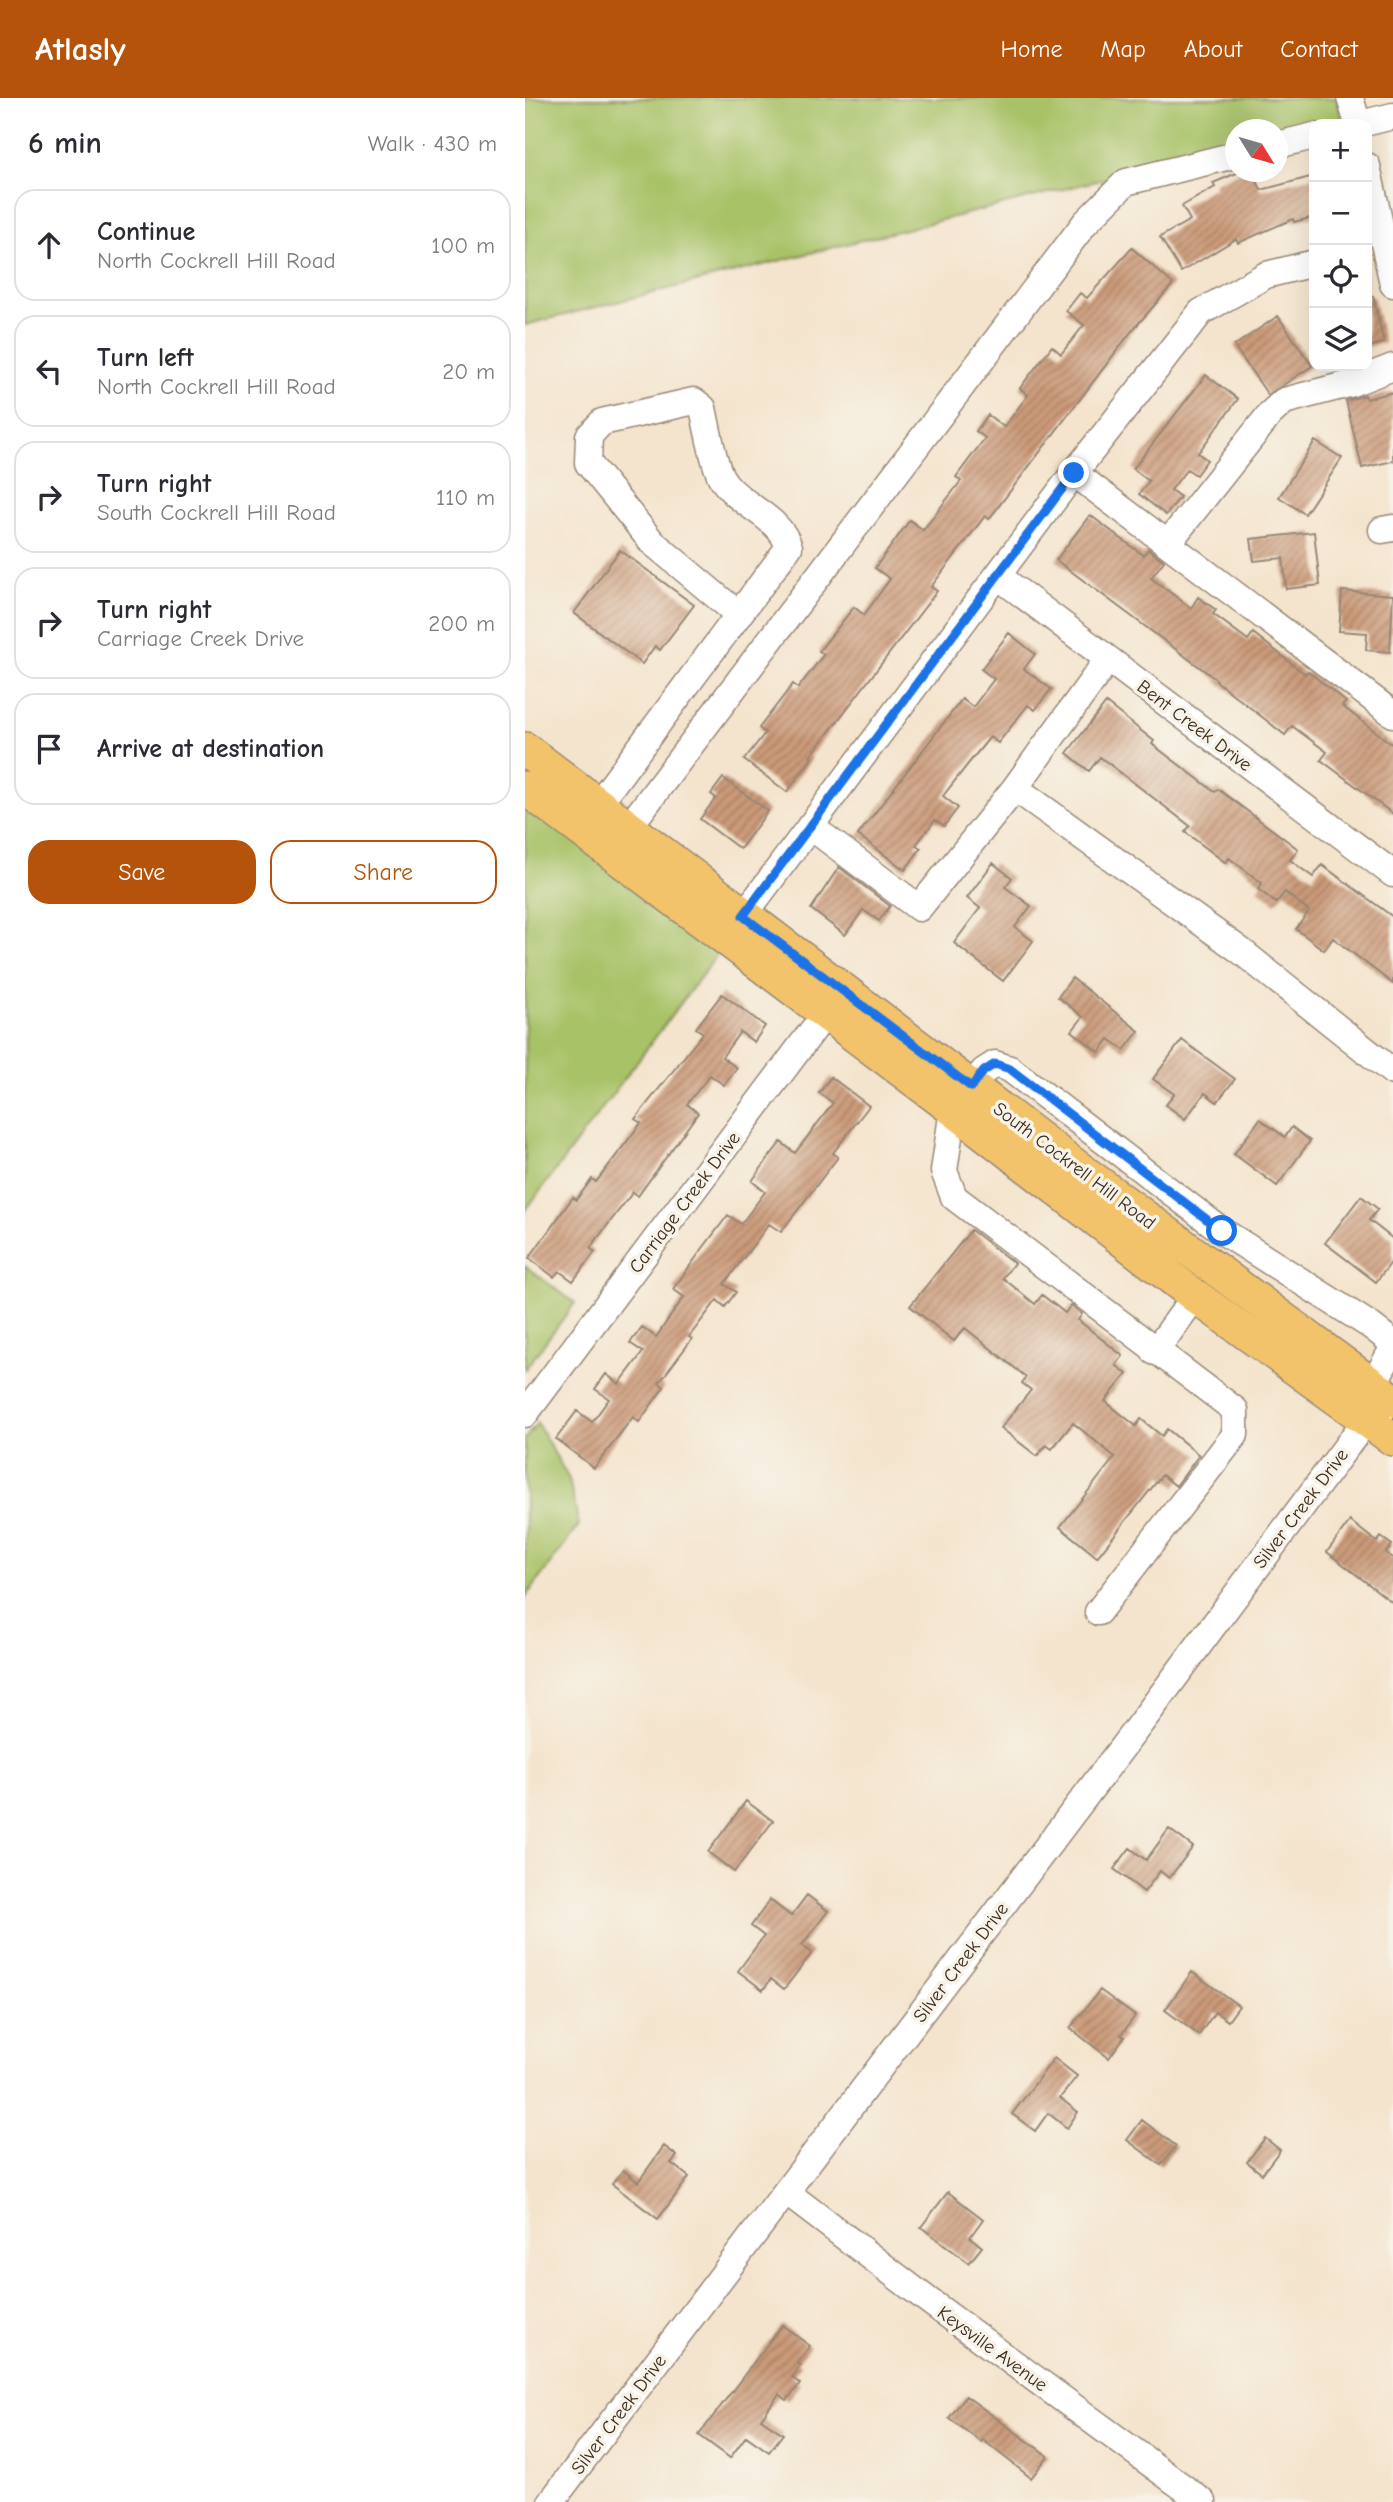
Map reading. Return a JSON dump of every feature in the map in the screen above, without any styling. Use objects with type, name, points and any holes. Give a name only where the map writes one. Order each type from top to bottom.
[{"type":"main road","name":"South Cockrell Hill Road","points":[[525,749],[588,817],[962,1098],[1381,1402],[1393,1439]]},
{"type":"main road","name":"South Cockrell Hill Road","points":[[525,788],[588,817],[628,828],[734,927]]},
{"type":"main road","name":"South Cockrell Hill Road","points":[[962,1098],[1195,1296],[1381,1402]]},
{"type":"street","points":[[1350,98],[1357,119]]},
{"type":"street","points":[[1372,121],[1393,116]]},
{"type":"street","points":[[1288,142],[1309,137]]},
{"type":"street","points":[[628,828],[1085,223],[1126,182],[1225,157]]},
{"type":"street","points":[[1370,182],[1381,246],[1393,284]]},
{"type":"street","points":[[734,927],[1074,473],[1201,312],[1266,275],[1309,264]]},
{"type":"street","points":[[1168,543],[1270,414],[1284,401],[1349,384],[1393,367]]},
{"type":"street","points":[[588,817],[739,615],[789,548],[785,534],[731,490],[720,475],[703,408],[694,401],[602,422],[589,436],[588,463],[652,542],[739,615]]},
{"type":"street","points":[[1074,473],[1393,714]]},
{"type":"street","name":"Bent Creek Drive","points":[[998,576],[1393,874]]},
{"type":"street","points":[[810,826],[919,908],[1015,788],[1108,659]]},
{"type":"street","points":[[1015,788],[1241,951],[1393,1072]]},
{"type":"street","name":"Carriage Creek Drive","points":[[525,1414],[834,1002]]},
{"type":"street","points":[[1098,1612],[1235,1434],[1235,1410],[1155,1352],[954,1197],[944,1171],[962,1098],[984,1071],[995,1064],[1010,1069],[1222,1231],[1371,1326],[1393,1345]]},
{"type":"street","points":[[1155,1352],[1195,1296]]},
{"type":"street","name":"Silver Creek Drive","points":[[551,2502],[1381,1402],[1393,1345]]},
{"type":"street","name":"Keysville Avenue","points":[[786,2192],[929,2301],[1203,2502]]},
{"type":"green space","points":[[525,98],[1336,98],[1342,119],[1309,119],[1309,126],[1288,133],[1288,119],[1225,119],[1225,149],[525,325]]},
{"type":"green space","points":[[525,804],[723,947],[525,1211]]},
{"type":"green space","points":[[525,1266],[575,1303],[525,1369]]},
{"type":"green space","points":[[537,1423],[569,1479],[579,1525],[525,1598],[525,1439]]},
{"type":"building","points":[[1309,177],[1309,218],[1294,222],[1293,219],[1238,243],[1236,239],[1181,272],[1160,237],[1190,220],[1182,206],[1215,187],[1213,183],[1225,178],[1225,182],[1257,182],[1261,190]]},
{"type":"building","points":[[1132,248],[1173,284],[1131,332],[989,519],[985,516],[931,587],[937,591],[810,757],[812,758],[787,792],[744,760],[765,733],[759,728],[793,684],[798,688],[824,654],[819,651],[854,607],[864,615],[890,579],[875,568],[910,520],[923,530],[961,481],[956,477],[985,438],[976,431],[988,415],[1004,427],[1028,395],[1020,388],[1052,346],[1061,354],[1084,325],[1066,311],[1080,293],[1087,298]]},
{"type":"building","points":[[1372,296],[1384,343],[1372,346],[1372,308]]},
{"type":"building","points":[[1278,316],[1309,362],[1309,368],[1268,395],[1234,346]]},
{"type":"building","points":[[1206,375],[1238,399],[1198,453],[1207,460],[1196,475],[1187,469],[1171,490],[1180,497],[1166,515],[1139,494],[1149,481],[1133,469]]},
{"type":"building","points":[[1393,392],[1393,461],[1362,468],[1346,401],[1365,395],[1366,399]]},
{"type":"building","points":[[1315,441],[1342,458],[1305,514],[1279,497]]},
{"type":"building","points":[[1090,515],[1143,555],[1148,549],[1164,561],[1151,578],[1191,608],[1198,597],[1216,610],[1213,614],[1248,640],[1253,633],[1305,674],[1308,671],[1346,702],[1342,706],[1393,745],[1393,814],[1321,760],[1327,752],[1292,726],[1285,735],[1217,680],[1056,560]]},
{"type":"building","points":[[1314,532],[1320,585],[1286,589],[1283,558],[1254,561],[1251,539]]},
{"type":"building","points":[[620,550],[694,605],[660,650],[655,646],[642,664],[574,613]]},
{"type":"building","points":[[1342,591],[1393,595],[1390,652],[1366,650],[1367,633],[1339,631]]},
{"type":"building","points":[[1009,633],[1035,654],[1024,669],[1051,689],[1035,710],[1028,705],[998,743],[990,737],[968,764],[943,796],[958,808],[944,826],[935,820],[916,845],[921,848],[905,870],[858,835],[962,699],[973,707],[994,679],[981,669]]},
{"type":"building","points":[[1106,703],[1154,741],[1152,744],[1215,792],[1218,789],[1298,849],[1290,860],[1313,877],[1322,865],[1393,917],[1393,984],[1333,938],[1324,950],[1296,929],[1309,911],[1285,892],[1276,903],[1258,889],[1262,883],[1229,858],[1226,863],[1185,832],[1190,826],[1100,757],[1089,771],[1067,753]]},
{"type":"building","points":[[723,778],[768,811],[740,849],[700,819],[716,798],[711,794]]},
{"type":"building","points":[[993,863],[1012,878],[1005,887],[1031,906],[1015,927],[1033,941],[1003,981],[954,943],[980,908],[967,898]]},
{"type":"building","points":[[839,867],[890,906],[879,921],[863,910],[845,935],[811,909]]},
{"type":"building","points":[[1072,978],[1139,1031],[1124,1050],[1109,1039],[1099,1052],[1072,1031],[1083,1017],[1058,997]]},
{"type":"building","points":[[722,994],[765,1026],[754,1042],[740,1032],[722,1057],[737,1068],[724,1085],[710,1075],[687,1104],[698,1113],[638,1196],[633,1192],[590,1248],[595,1252],[573,1281],[559,1271],[554,1277],[529,1258],[573,1197],[576,1200],[592,1179],[596,1182],[641,1123],[635,1119],[703,1033],[696,1028]]},
{"type":"building","points":[[1182,1040],[1235,1079],[1217,1102],[1205,1093],[1185,1119],[1166,1105],[1174,1094],[1153,1079]]},
{"type":"building","points":[[831,1077],[869,1106],[833,1153],[838,1157],[781,1232],[769,1224],[724,1284],[736,1292],[725,1307],[717,1300],[659,1383],[664,1387],[639,1422],[633,1417],[594,1468],[556,1439],[577,1411],[592,1422],[609,1399],[595,1389],[606,1374],[619,1384],[643,1352],[630,1343],[642,1327],[656,1337],[684,1297],[673,1289],[703,1248],[728,1215],[741,1224],[765,1192],[752,1181],[770,1156],[781,1142],[795,1153],[833,1103],[819,1093]]},
{"type":"building","points":[[1260,1119],[1285,1137],[1292,1127],[1310,1141],[1277,1186],[1234,1154]]},
{"type":"building","points":[[1361,1196],[1378,1209],[1369,1220],[1393,1239],[1393,1260],[1376,1282],[1325,1243]]},
{"type":"building","points":[[971,1230],[1014,1263],[1003,1278],[1035,1304],[1042,1295],[1065,1313],[1071,1305],[1082,1314],[1078,1320],[1123,1356],[1116,1365],[1127,1374],[1105,1401],[1136,1426],[1141,1419],[1162,1436],[1167,1429],[1199,1455],[1176,1486],[1162,1475],[1097,1557],[1060,1527],[1115,1457],[1073,1423],[1052,1449],[1046,1445],[1037,1456],[1001,1428],[1031,1390],[1022,1383],[1026,1377],[965,1328],[954,1341],[910,1306]]},
{"type":"building","points":[[1350,1521],[1377,1542],[1381,1537],[1392,1545],[1386,1553],[1393,1558],[1393,1603],[1327,1552]]},
{"type":"building","points":[[746,1801],[773,1821],[734,1872],[708,1852]]},
{"type":"building","points":[[1169,1829],[1193,1847],[1169,1878],[1160,1871],[1144,1892],[1114,1869],[1130,1848],[1146,1860]]},
{"type":"building","points":[[807,1895],[828,1911],[802,1945],[812,1953],[784,1989],[771,1979],[763,1990],[738,1971],[764,1936],[751,1926],[770,1900],[791,1916]]},
{"type":"building","points":[[1192,1972],[1239,2006],[1228,2021],[1215,2012],[1199,2035],[1165,2010]]},
{"type":"building","points":[[1100,1990],[1135,2016],[1109,2058],[1070,2028]]},
{"type":"building","points":[[1054,2058],[1077,2076],[1060,2098],[1078,2112],[1067,2128],[1048,2113],[1035,2131],[1012,2114]]},
{"type":"building","points":[[1142,2120],[1176,2146],[1161,2165],[1127,2140]]},
{"type":"building","points":[[1265,2138],[1280,2150],[1262,2174],[1247,2162]]},
{"type":"building","points":[[664,2146],[677,2156],[671,2163],[689,2177],[658,2219],[612,2184],[623,2170],[638,2182]]},
{"type":"building","points":[[948,2192],[983,2219],[970,2237],[982,2247],[969,2263],[921,2227]]},
{"type":"building","points":[[782,2325],[810,2346],[797,2363],[801,2365],[792,2377],[800,2384],[787,2400],[779,2394],[761,2419],[783,2434],[769,2452],[746,2436],[730,2458],[699,2435]]},
{"type":"building","points":[[966,2396],[1048,2456],[1031,2478],[983,2440],[981,2442],[949,2418]]},
{"type":"route","points":[[1074,473],[743,916],[971,1087],[984,1071],[995,1064],[1010,1069],[1222,1231]]}]
